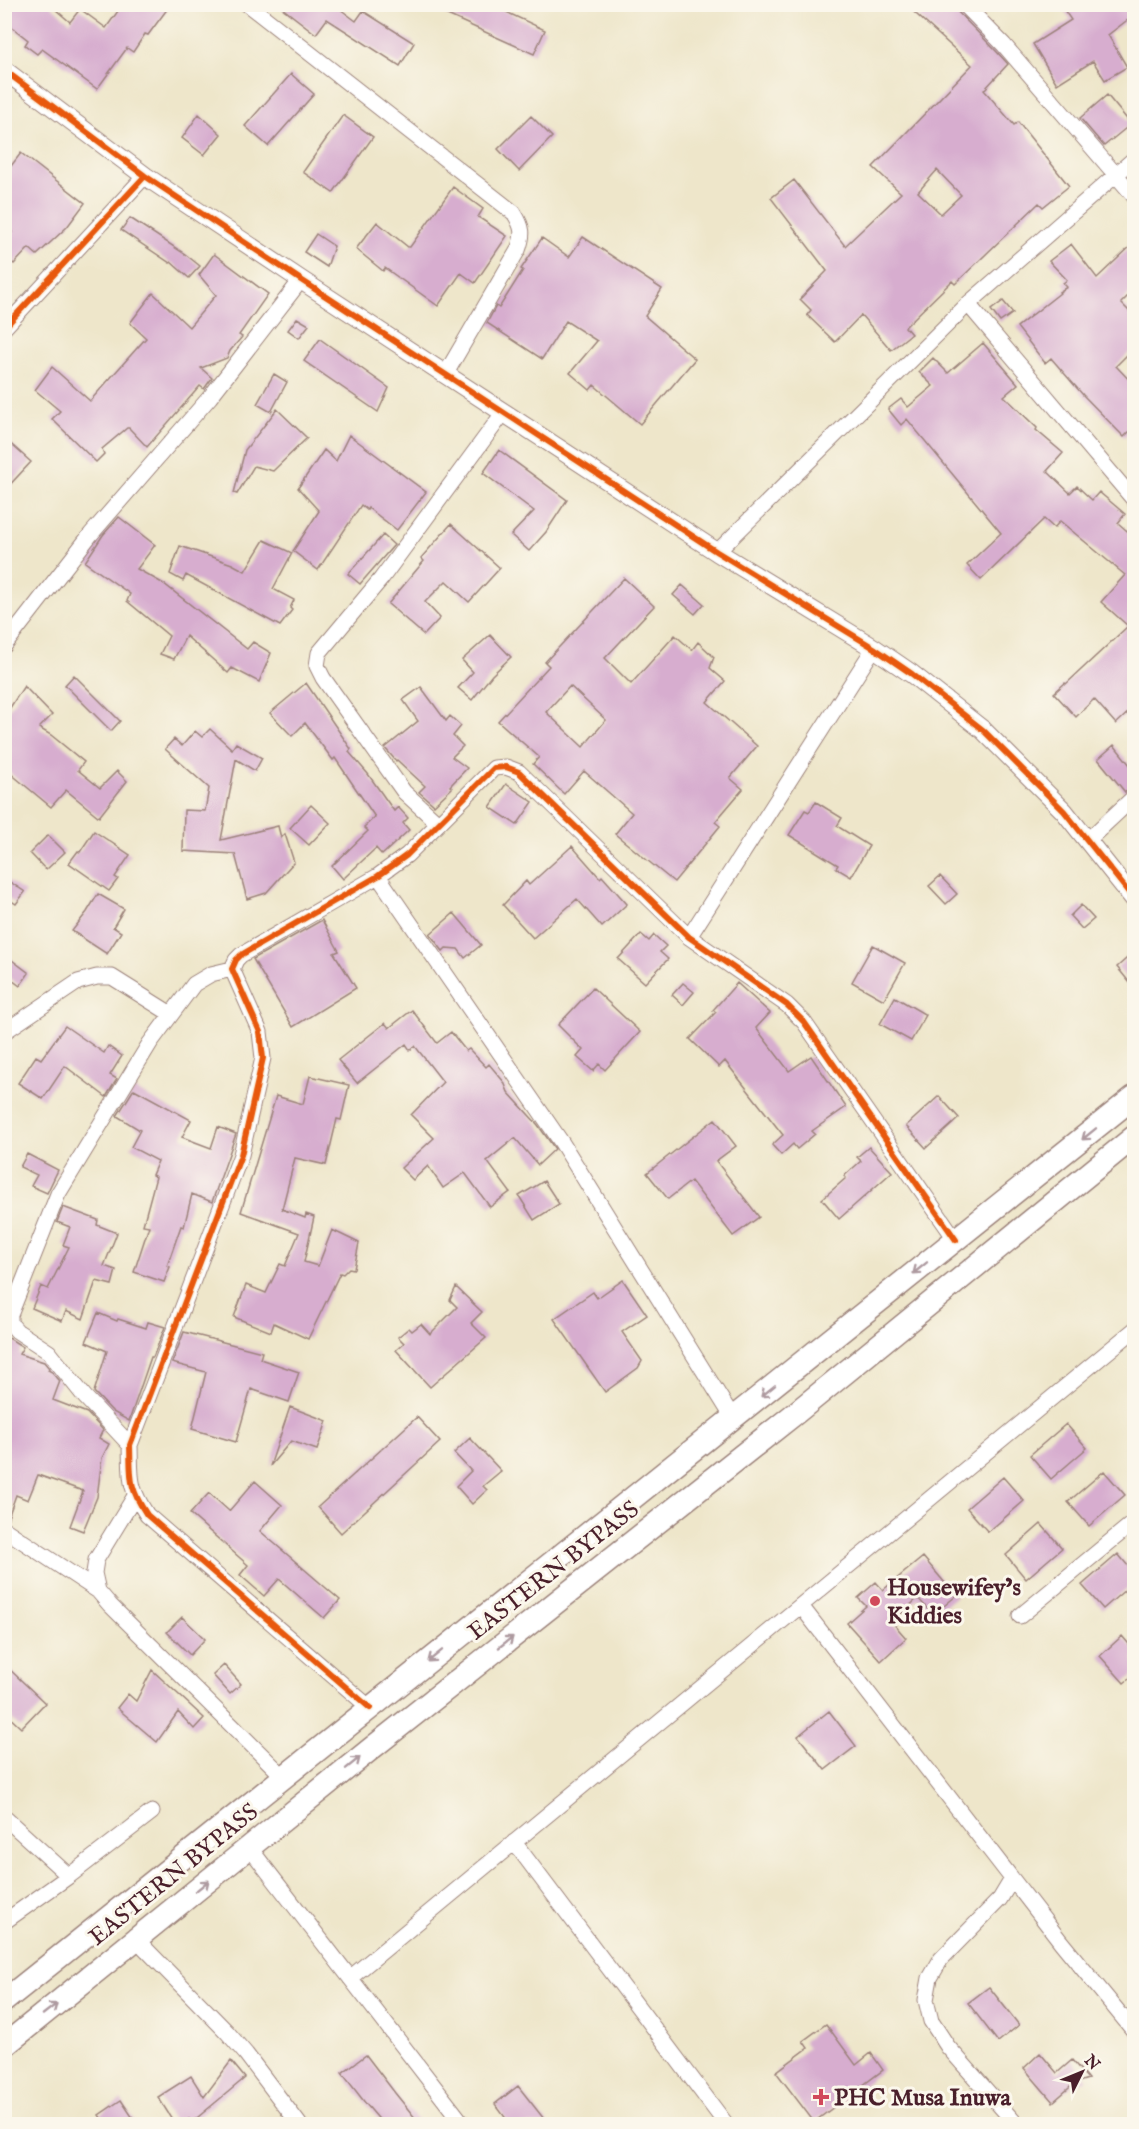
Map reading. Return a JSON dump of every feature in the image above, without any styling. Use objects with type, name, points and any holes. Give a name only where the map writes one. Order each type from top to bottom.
[{"type":"main road","name":"EASTERN BYPASS","points":[[4,2001],[1134,1097]]},
{"type":"main road","name":"EASTERN BYPASS","points":[[4,2046],[249,1847],[787,1419],[1134,1137]]},
{"type":"street","points":[[247,4],[514,213],[522,226],[523,237],[518,250],[445,375]]},
{"type":"street","points":[[964,4],[1004,45],[1134,196]]},
{"type":"street","points":[[4,69],[145,176],[301,280],[717,552],[874,648],[912,674],[983,730],[1064,811],[1134,899]]},
{"type":"street","points":[[717,552],[968,304],[1134,159]]},
{"type":"street","points":[[4,328],[145,176]]},
{"type":"street","points":[[4,646],[91,534],[210,397],[301,280]]},
{"type":"street","points":[[968,304],[1134,500]]},
{"type":"street","points":[[438,823],[398,783],[323,678],[317,666],[319,653],[381,579],[504,412]]},
{"type":"street","points":[[689,937],[874,648]]},
{"type":"street","points":[[370,1708],[147,1515],[135,1496],[131,1481],[130,1445],[242,1155],[260,1069],[262,1058],[260,1032],[232,969],[241,955],[378,876],[407,855],[494,768],[506,767],[519,772],[689,937],[788,1005],[804,1022],[956,1240]]},
{"type":"street","points":[[1088,840],[1134,797]]},
{"type":"street","points":[[378,876],[562,1143],[733,1418]]},
{"type":"street","points":[[130,1445],[85,1397],[50,1352],[16,1331],[7,1314],[58,1194],[150,1043],[194,984],[211,974],[232,969]]},
{"type":"street","points":[[4,1032],[78,982],[97,976],[112,977],[171,1014]]},
{"type":"street","points":[[350,1978],[1134,1330]]},
{"type":"street","points":[[98,1592],[94,1573],[96,1560],[135,1496]]},
{"type":"street","points":[[1020,1616],[1134,1522]]},
{"type":"street","points":[[4,1529],[98,1592],[284,1777]]},
{"type":"street","points":[[801,1606],[1012,1879],[1134,2031]]},
{"type":"street","points":[[4,1922],[69,1876],[152,1812]]},
{"type":"street","points":[[4,1817],[69,1876]]},
{"type":"street","points":[[514,1842],[726,2124]]},
{"type":"street","points":[[249,1847],[463,2124]]},
{"type":"street","points":[[1012,1879],[1000,1899],[941,1959],[930,1978],[926,2000],[932,2021],[948,2047],[1016,2124]]},
{"type":"street","points":[[136,1939],[227,2032],[299,2124]]},
{"type":"building","points":[[4,4],[49,4],[70,22],[80,9],[106,28],[123,4],[171,4],[133,52],[127,48],[97,89],[42,49],[37,54],[25,45],[28,40],[4,21]]},
{"type":"building","points":[[277,4],[338,4],[336,6],[356,21],[363,11],[414,43],[400,66],[327,19],[316,34]]},
{"type":"building","points":[[423,4],[489,4],[545,30],[534,54]]},
{"type":"building","points":[[905,4],[950,4],[1008,64],[984,90],[1014,125],[1018,122],[1069,186],[1043,207],[1039,203],[955,284],[952,281],[905,327],[911,334],[891,350],[861,315],[835,342],[807,315],[811,310],[800,299],[827,271],[771,198],[794,180],[845,246],[901,193],[873,167],[972,65]],"holes":[[[937,170],[961,195],[941,214],[918,192]]]},
{"type":"building","points":[[1060,4],[1134,4],[1134,15],[1108,35],[1127,67],[1105,80],[1093,61],[1057,84],[1033,44],[1071,20]]},
{"type":"building","points":[[291,74],[314,94],[268,146],[245,126]]},
{"type":"building","points":[[1107,95],[1131,124],[1104,146],[1080,118]]},
{"type":"building","points":[[199,114],[221,134],[204,155],[182,138]]},
{"type":"building","points":[[343,115],[373,137],[333,193],[303,172]]},
{"type":"building","points":[[531,116],[552,137],[519,171],[498,149]]},
{"type":"building","points":[[21,153],[85,203],[67,227],[37,255],[29,248],[14,264],[4,256],[4,240],[12,232],[4,226],[4,175]]},
{"type":"building","points":[[453,187],[483,209],[478,217],[507,236],[475,283],[461,273],[438,306],[385,268],[383,271],[356,249],[377,222],[410,247]]},
{"type":"building","points":[[130,218],[200,266],[189,278],[171,262],[121,230]]},
{"type":"building","points":[[316,234],[334,246],[327,267],[304,252]]},
{"type":"building","points":[[583,237],[662,289],[645,316],[695,359],[640,424],[594,385],[590,390],[570,373],[597,341],[566,321],[542,359],[487,323],[496,306],[499,308],[542,238],[569,257]]},
{"type":"building","points":[[1134,243],[1134,290],[1121,303],[1134,316],[1134,348],[1116,366],[1134,385],[1134,427],[1124,437],[1051,358],[1045,363],[1017,327],[1067,287],[1063,283],[1067,280],[1049,261],[1071,244],[1097,278]]},
{"type":"building","points":[[214,254],[268,294],[239,335],[242,337],[227,358],[201,368],[212,378],[204,389],[200,386],[147,447],[127,428],[102,449],[104,454],[96,462],[52,419],[60,411],[35,390],[52,367],[90,401],[146,338],[130,323],[153,293],[189,327],[216,295],[199,275]]},
{"type":"building","points":[[1003,301],[1013,313],[1000,322],[991,310]]},
{"type":"building","points":[[297,318],[309,325],[299,338],[288,330]]},
{"type":"building","points":[[320,339],[389,388],[378,412],[304,361]]},
{"type":"building","points":[[983,343],[1018,384],[1004,396],[1037,428],[1036,430],[1063,453],[1047,471],[1070,493],[1077,486],[1092,500],[1099,492],[1125,514],[1118,523],[1134,537],[1134,707],[1116,724],[1094,699],[1076,717],[1054,693],[1128,626],[1101,602],[1125,575],[1060,521],[1054,528],[1044,519],[981,580],[967,565],[1001,533],[907,419],[901,425],[888,409],[901,399],[908,407],[933,386],[919,372],[933,358],[948,373]]},
{"type":"building","points":[[274,374],[287,382],[271,412],[257,404]]},
{"type":"building","points":[[277,409],[307,438],[273,471],[254,466],[237,494],[234,493],[245,450]]},
{"type":"building","points":[[349,435],[426,492],[397,530],[361,505],[318,570],[293,551],[319,511],[298,488],[324,450],[336,461]]},
{"type":"building","points":[[4,438],[31,462],[4,491]]},
{"type":"building","points":[[499,450],[567,500],[546,532],[529,551],[511,535],[534,511],[483,473]]},
{"type":"building","points":[[119,517],[155,545],[137,569],[164,584],[247,649],[253,642],[271,653],[259,682],[232,668],[228,673],[186,636],[174,659],[160,654],[169,636],[127,601],[130,594],[85,562],[103,535]]},
{"type":"building","points":[[451,524],[500,568],[469,602],[446,581],[425,602],[440,618],[424,635],[388,604],[424,561],[421,558]]},
{"type":"building","points":[[383,535],[394,545],[360,584],[348,574]]},
{"type":"building","points":[[264,540],[292,553],[273,589],[294,600],[290,608],[292,610],[280,626],[186,575],[183,581],[170,574],[180,546],[232,564],[245,571]]},
{"type":"building","points":[[624,578],[654,606],[605,658],[631,684],[675,635],[692,650],[698,642],[714,657],[710,668],[725,681],[707,702],[757,746],[730,778],[743,789],[715,822],[720,826],[674,882],[615,834],[632,813],[584,771],[564,794],[533,764],[539,757],[498,721],[549,666],[545,662]],"holes":[[[570,686],[606,720],[583,747],[546,712]]]},
{"type":"building","points":[[682,585],[704,604],[695,614],[673,595]]},
{"type":"building","points":[[490,635],[511,657],[492,675],[472,700],[458,688],[473,672],[462,660]]},
{"type":"building","points":[[74,675],[120,721],[111,731],[65,685]]},
{"type":"building","points":[[306,683],[351,749],[349,752],[394,811],[398,807],[408,818],[403,823],[409,830],[382,855],[376,848],[343,879],[332,866],[368,831],[364,827],[375,817],[335,758],[333,760],[305,723],[292,736],[270,713]]},
{"type":"building","points":[[24,686],[52,715],[39,728],[84,762],[78,770],[100,788],[117,771],[127,781],[99,817],[66,790],[51,807],[4,768],[4,717]]},
{"type":"building","points":[[421,687],[446,721],[450,716],[461,726],[453,736],[463,746],[452,757],[467,768],[450,786],[452,788],[434,805],[419,792],[425,786],[396,761],[385,748],[418,721],[403,700]]},
{"type":"building","points":[[210,729],[232,749],[236,743],[262,758],[255,771],[236,759],[221,840],[278,826],[281,838],[285,834],[294,862],[266,893],[247,899],[235,854],[183,851],[184,810],[205,811],[209,788],[165,749],[174,739],[182,746],[195,731],[202,737]]},
{"type":"building","points":[[1114,745],[1134,770],[1134,788],[1125,792],[1098,759]]},
{"type":"building","points":[[506,784],[533,802],[517,825],[490,807]]},
{"type":"building","points":[[816,802],[842,818],[837,826],[869,846],[851,877],[836,868],[838,865],[789,835],[805,810],[809,812]]},
{"type":"building","points":[[311,805],[330,823],[309,845],[290,828]]},
{"type":"building","points":[[94,831],[130,855],[115,877],[118,879],[109,891],[69,863],[78,851],[80,852]]},
{"type":"building","points":[[48,835],[65,852],[46,870],[30,853]]},
{"type":"building","points":[[572,846],[627,904],[602,927],[577,899],[533,938],[503,905],[526,881],[529,885]]},
{"type":"building","points":[[940,876],[957,894],[946,904],[929,886]]},
{"type":"building","points":[[4,878],[25,892],[16,904],[4,896]]},
{"type":"building","points":[[98,894],[124,909],[113,927],[121,932],[107,954],[72,931]]},
{"type":"building","points":[[1081,905],[1094,919],[1082,929],[1070,916]]},
{"type":"building","points":[[454,913],[481,945],[465,958],[458,949],[446,948],[443,951],[430,934]]},
{"type":"building","points":[[322,920],[339,951],[334,953],[356,988],[293,1027],[253,959]]},
{"type":"building","points":[[641,934],[649,941],[654,935],[666,946],[660,952],[668,959],[645,983],[618,959]]},
{"type":"building","points":[[873,945],[905,963],[884,1000],[852,982]]},
{"type":"building","points":[[1134,952],[1134,988],[1117,967]]},
{"type":"building","points":[[4,954],[29,973],[20,986],[4,974]]},
{"type":"building","points":[[683,983],[694,992],[683,1005],[672,995]]},
{"type":"building","points":[[737,983],[770,1013],[756,1028],[789,1071],[811,1056],[846,1107],[812,1131],[815,1134],[797,1149],[793,1144],[781,1155],[772,1145],[783,1135],[725,1061],[719,1067],[690,1039],[716,1012],[713,1010]]},
{"type":"building","points":[[593,988],[640,1032],[605,1070],[599,1064],[593,1071],[577,1057],[583,1050],[558,1025]]},
{"type":"building","points":[[895,997],[926,1015],[911,1041],[880,1024]]},
{"type":"building","points":[[412,1010],[437,1043],[451,1032],[466,1051],[469,1049],[486,1067],[489,1064],[504,1082],[508,1092],[538,1125],[555,1149],[538,1165],[515,1138],[487,1161],[510,1192],[490,1207],[465,1173],[443,1188],[428,1166],[413,1180],[401,1168],[434,1138],[411,1115],[443,1082],[415,1046],[410,1050],[406,1044],[357,1083],[338,1060],[385,1023],[389,1028]]},
{"type":"building","points":[[65,1026],[104,1053],[108,1046],[122,1056],[110,1075],[117,1079],[106,1097],[65,1066],[43,1099],[18,1083],[36,1056],[41,1059]]},
{"type":"building","points":[[310,1076],[349,1085],[341,1120],[337,1119],[326,1165],[295,1158],[282,1209],[305,1218],[306,1214],[314,1217],[304,1262],[318,1266],[332,1230],[359,1243],[354,1269],[349,1268],[343,1274],[340,1273],[308,1339],[274,1323],[271,1332],[234,1317],[246,1285],[266,1293],[280,1264],[285,1266],[299,1233],[241,1212],[276,1096],[303,1104]]},
{"type":"building","points":[[134,1089],[191,1120],[182,1137],[211,1148],[218,1127],[236,1134],[212,1202],[192,1194],[184,1227],[181,1226],[164,1282],[134,1272],[149,1226],[143,1225],[156,1177],[152,1175],[158,1161],[131,1147],[140,1130],[117,1116]]},
{"type":"building","points":[[939,1096],[959,1118],[926,1148],[906,1126]]},
{"type":"building","points":[[715,1119],[736,1146],[716,1161],[759,1217],[733,1236],[691,1181],[668,1199],[647,1173]]},
{"type":"building","points":[[869,1147],[892,1172],[839,1219],[822,1199],[846,1178],[844,1176],[861,1161],[857,1157]]},
{"type":"building","points":[[27,1154],[58,1170],[47,1193],[31,1186],[37,1175],[20,1167]]},
{"type":"building","points":[[544,1181],[559,1204],[534,1220],[519,1196]]},
{"type":"building","points":[[63,1207],[98,1220],[97,1225],[117,1233],[104,1266],[116,1270],[112,1285],[96,1281],[83,1319],[66,1311],[62,1321],[32,1308],[41,1286],[48,1289],[69,1247],[63,1245],[70,1227],[57,1222]]},
{"type":"building","points":[[623,1280],[647,1315],[622,1332],[642,1361],[638,1368],[605,1392],[554,1319],[593,1292],[597,1298]]},
{"type":"building","points":[[456,1287],[482,1312],[471,1323],[486,1338],[430,1387],[396,1350],[404,1343],[398,1337],[409,1328],[412,1331],[421,1324],[430,1334],[457,1307],[450,1300]]},
{"type":"building","points":[[98,1313],[117,1321],[118,1319],[146,1328],[148,1322],[165,1327],[153,1357],[151,1357],[129,1421],[113,1412],[94,1392],[107,1351],[86,1342]]},
{"type":"building","points":[[184,1332],[262,1352],[260,1359],[299,1372],[289,1402],[251,1389],[236,1442],[192,1429],[206,1372],[172,1363]]},
{"type":"building","points":[[4,1335],[23,1347],[19,1354],[44,1362],[48,1370],[60,1381],[53,1400],[87,1413],[103,1430],[99,1438],[109,1444],[102,1458],[97,1497],[83,1531],[70,1526],[83,1491],[38,1475],[28,1500],[16,1495],[7,1520],[4,1519]]},
{"type":"building","points":[[290,1407],[327,1421],[317,1450],[291,1441],[270,1466]]},
{"type":"building","points":[[417,1417],[440,1442],[341,1533],[318,1507]]},
{"type":"building","points":[[1066,1424],[1087,1448],[1051,1479],[1030,1455]]},
{"type":"building","points":[[470,1438],[501,1471],[483,1486],[487,1490],[472,1504],[456,1486],[471,1471],[454,1453]]},
{"type":"building","points":[[1104,1471],[1125,1495],[1089,1526],[1068,1502]]},
{"type":"building","points":[[1003,1477],[1024,1501],[988,1532],[967,1508]]},
{"type":"building","points":[[255,1481],[282,1505],[260,1531],[340,1600],[324,1618],[279,1579],[264,1596],[240,1575],[248,1565],[190,1514],[209,1493],[229,1511]]},
{"type":"building","points":[[1041,1524],[1062,1548],[1026,1579],[1006,1555]]},
{"type":"building","points":[[1118,1554],[1134,1573],[1134,1582],[1103,1609],[1082,1585]]},
{"type":"building","points":[[923,1557],[956,1596],[933,1615],[918,1598],[892,1622],[906,1638],[881,1661],[847,1623],[866,1606],[858,1598],[876,1582],[883,1590]]},
{"type":"building","points":[[182,1617],[205,1639],[190,1655],[167,1632]]},
{"type":"building","points":[[1122,1636],[1134,1650],[1134,1675],[1124,1683],[1100,1656]]},
{"type":"building","points":[[4,1664],[45,1703],[21,1728],[4,1712]]},
{"type":"building","points":[[224,1665],[241,1684],[230,1694],[213,1675]]},
{"type":"building","points":[[152,1670],[204,1718],[194,1729],[178,1712],[157,1742],[117,1708],[128,1694],[136,1701]]},
{"type":"building","points":[[829,1711],[856,1746],[825,1770],[798,1736]]},
{"type":"building","points":[[989,1987],[1019,2025],[998,2042],[968,2003]]},
{"type":"building","name":"PHC Musa Inuwa","points":[[826,2024],[856,2065],[871,2053],[883,2070],[814,2122],[776,2072],[808,2048],[803,2041]]},
{"type":"building","points":[[1040,2053],[1057,2073],[1072,2060],[1088,2079],[1075,2083],[1053,2102],[1024,2068]]},
{"type":"building","points":[[366,2055],[420,2124],[383,2124],[366,2104],[342,2073]]},
{"type":"building","points":[[231,2061],[245,2078],[192,2122],[189,2119],[175,2124],[158,2097],[191,2076],[204,2097]]},
{"type":"building","points":[[518,2086],[548,2124],[510,2124],[495,2104]]},
{"type":"building","points":[[121,2100],[137,2124],[105,2124],[99,2115]]},
{"type":"cycle path","points":[[4,70],[145,176],[301,280],[717,552],[874,648],[912,674],[983,730],[1064,811],[1134,899]]},
{"type":"cycle path","points":[[4,328],[145,176]]},
{"type":"cycle path","points":[[370,1708],[147,1515],[136,1496],[132,1482],[130,1445],[241,1155],[263,1058],[260,1032],[232,969],[241,955],[378,876],[407,855],[494,768],[506,767],[519,772],[689,937],[787,1005],[804,1022],[956,1240]]},
{"type":"place","name":"Housewifey’s Kiddies","points":[[875,1601]]},
{"type":"place","name":"PHC Musa Inuwa","points":[[821,2097]]}]
